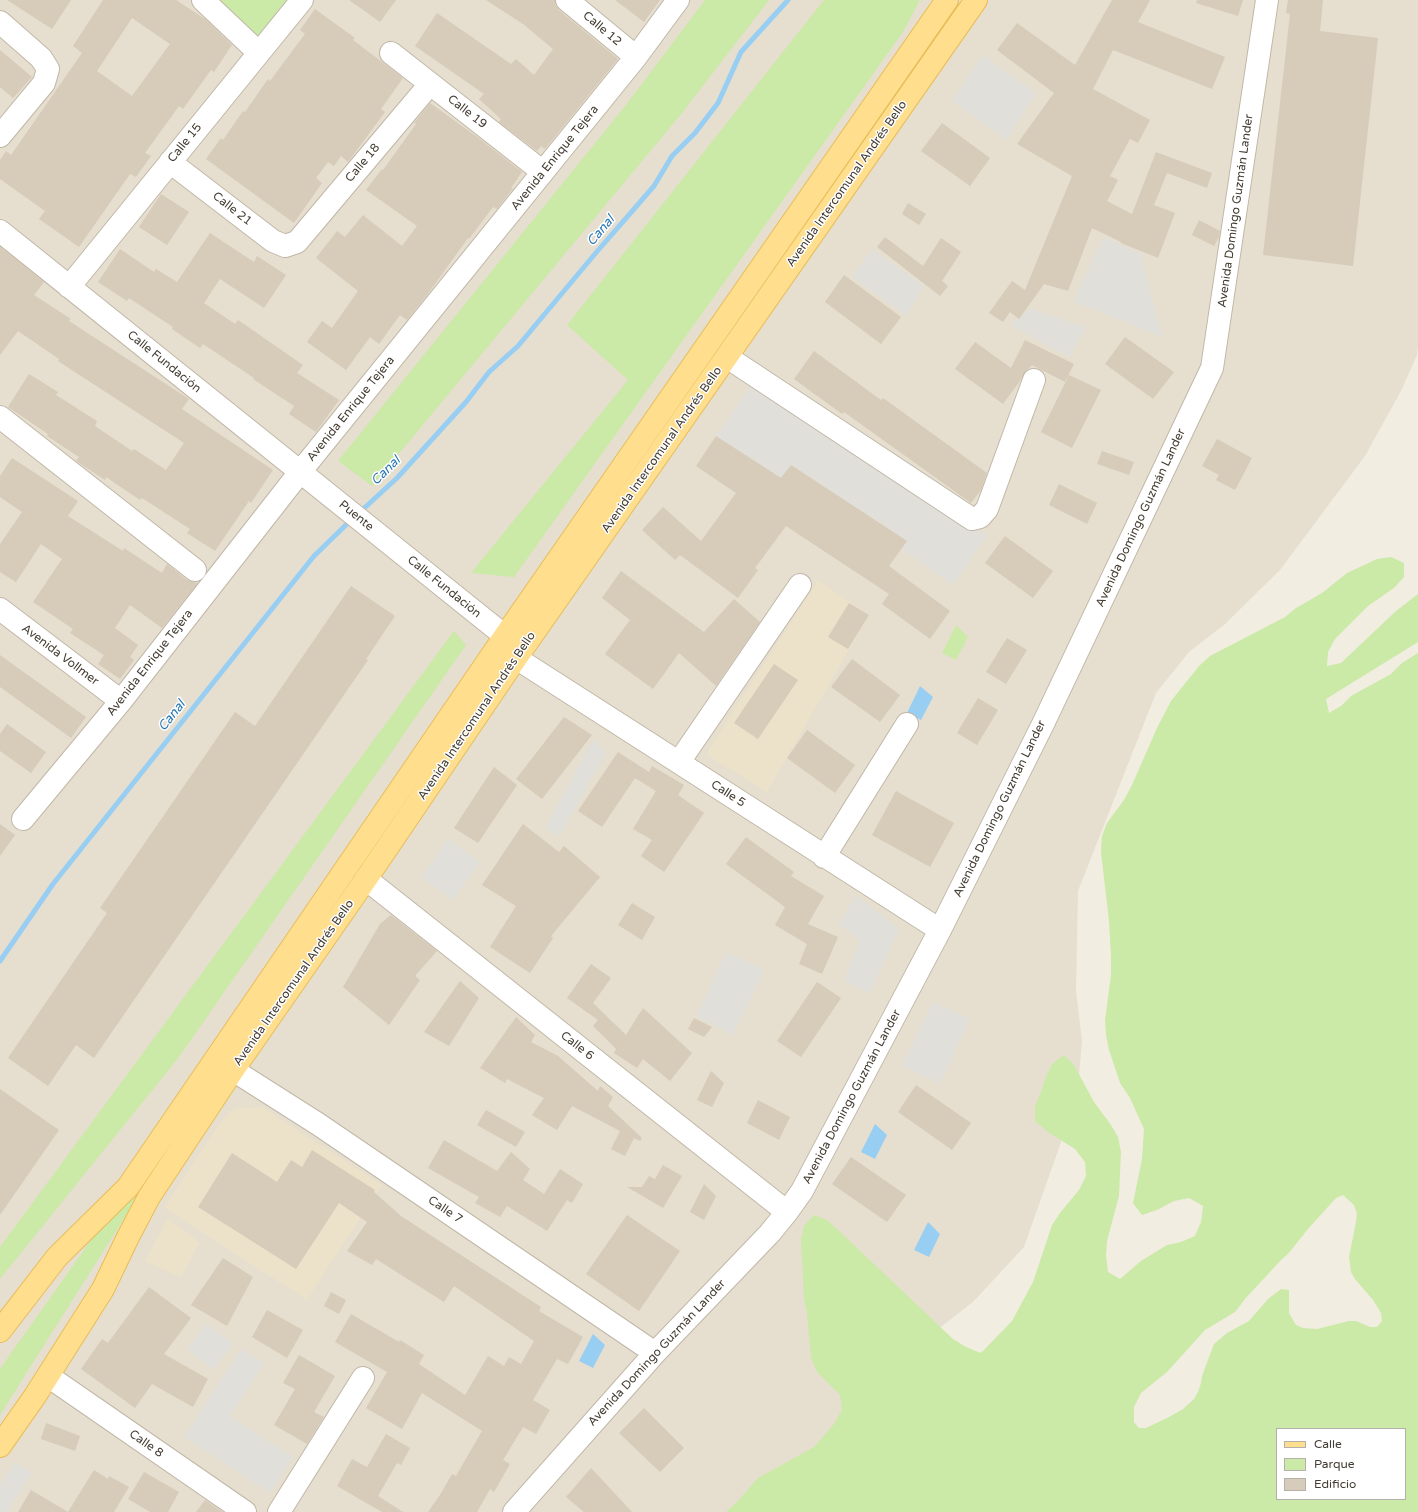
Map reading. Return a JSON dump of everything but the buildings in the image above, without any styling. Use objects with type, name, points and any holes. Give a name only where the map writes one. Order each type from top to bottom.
[{"type":"main road","name":"Avenida Intercomunal Andrés Bello","points":[[0,1331],[57,1256],[128,1187],[505,636],[947,0]]},
{"type":"main road","name":"Avenida Intercomunal Andrés Bello","points":[[0,1446],[48,1376],[103,1289],[149,1197],[234,1070],[516,658],[976,0]]},
{"type":"street","points":[[203,0],[259,53]]},
{"type":"street","name":"Calle 15","points":[[69,287],[302,0]]},
{"type":"street","name":"Calle 12","points":[[567,0],[636,57]]},
{"type":"street","name":"Avenida Enrique Tejera","points":[[23,818],[121,701],[300,472],[636,57],[678,0]]},
{"type":"street","name":"Avenida Domingo Guzmán Lander","points":[[514,1512],[655,1353],[770,1233],[787,1212],[802,1191],[940,930],[1046,717],[1212,368],[1267,0]]},
{"type":"street","points":[[0,22],[40,58],[48,69],[44,83],[0,136]]},
{"type":"street","name":"Calle 19","points":[[391,53],[543,172]]},
{"type":"street","name":"Calle 18","points":[[297,242],[430,84]]},
{"type":"street","name":"Calle 21","points":[[170,162],[273,241],[285,246],[297,242]]},
{"type":"street","name":"Calle Fundación","points":[[0,231],[328,494]]},
{"type":"street","points":[[727,357],[962,514],[972,519],[980,517],[987,509],[1034,380]]},
{"type":"street","points":[[0,417],[195,570]]},
{"type":"street","name":"Puente","points":[[328,494],[384,538]]},
{"type":"street","name":"Calle Fundación","points":[[384,538],[505,636]]},
{"type":"street","points":[[679,762],[800,585]]},
{"type":"street","name":"Avenida Vollmer","points":[[1,611],[121,701]]},
{"type":"street","name":"Calle 5","points":[[516,658],[940,930]]},
{"type":"street","points":[[824,857],[907,724]]},
{"type":"street","name":"Calle 6","points":[[366,879],[787,1212]]},
{"type":"street","name":"Calle 7","points":[[234,1070],[318,1124],[655,1353]]},
{"type":"street","name":"Calle 8","points":[[48,1376],[245,1512]]},
{"type":"street","points":[[279,1512],[363,1378]]},
{"type":"shaded area","points":[[0,0],[1418,0],[1417,355],[1401,391],[1365,456],[1280,570],[1225,624],[1189,652],[1156,693],[1078,891],[1076,991],[1082,1041],[1078,1087],[1066,1128],[1024,1247],[973,1302],[919,1344],[782,1478],[751,1512],[0,1512]]},
{"type":"shaded area","points":[[983,55],[1036,93],[1007,140],[952,101]]},
{"type":"shaded area","points":[[1104,237],[1141,254],[1162,337],[1073,301]]},
{"type":"shaded area","points":[[872,249],[924,286],[906,316],[852,276]]},
{"type":"shaded area","points":[[1030,309],[1086,327],[1069,357],[1010,325]]},
{"type":"shaded area","points":[[754,382],[987,535],[953,585],[901,549],[906,540],[792,465],[781,478],[716,436]]},
{"type":"shaded area","points":[[818,580],[869,615],[767,792],[706,754]]},
{"type":"shaded area","points":[[593,740],[606,752],[560,836],[545,828]]},
{"type":"shaded area","points":[[448,839],[480,862],[453,900],[421,877]]},
{"type":"shaded area","points":[[856,895],[899,929],[869,994],[844,980],[860,941],[839,924]]},
{"type":"shaded area","points":[[726,952],[764,970],[733,1035],[696,1017]]},
{"type":"shaded area","points":[[933,1002],[970,1019],[940,1084],[902,1066]]},
{"type":"shaded area","points":[[262,1107],[382,1185],[307,1300],[164,1208],[220,1122],[235,1108]]},
{"type":"shaded area","points":[[168,1218],[200,1243],[181,1277],[145,1261]]},
{"type":"shaded area","points":[[207,1324],[233,1344],[213,1370],[187,1350]]},
{"type":"shaded area","points":[[241,1349],[264,1363],[230,1416],[293,1457],[270,1493],[184,1437]]},
{"type":"shaded area","points":[[15,1462],[32,1473],[7,1512],[0,1512],[0,1485]]},
{"type":"green space","points":[[216,0],[287,0],[256,38]]},
{"type":"green space","points":[[705,0],[769,0],[682,113],[372,486],[338,461],[626,105]]},
{"type":"green space","points":[[824,0],[920,0],[903,32],[514,577],[471,573],[628,380],[567,325]]},
{"type":"green space","points":[[1391,557],[1404,563],[1404,577],[1394,588],[1368,606],[1335,639],[1328,652],[1327,666],[1341,663],[1396,611],[1418,594],[1418,642],[1326,699],[1329,713],[1341,706],[1351,696],[1391,674],[1402,663],[1418,653],[1418,1512],[726,1512],[758,1478],[814,1447],[834,1424],[842,1410],[840,1395],[817,1372],[811,1358],[807,1313],[804,1298],[801,1240],[804,1226],[814,1215],[827,1220],[953,1339],[966,1347],[981,1353],[1012,1321],[1033,1282],[1052,1225],[1079,1190],[1086,1176],[1085,1162],[1075,1149],[1048,1132],[1035,1121],[1035,1106],[1045,1079],[1052,1064],[1064,1055],[1074,1065],[1094,1102],[1118,1137],[1121,1152],[1119,1196],[1107,1241],[1106,1255],[1108,1272],[1120,1279],[1141,1261],[1167,1245],[1181,1242],[1195,1236],[1201,1222],[1203,1206],[1189,1198],[1174,1201],[1157,1210],[1142,1215],[1133,1203],[1142,1159],[1144,1129],[1130,1098],[1120,1083],[1109,1050],[1106,1035],[1105,1020],[1111,975],[1111,956],[1109,921],[1101,852],[1102,836],[1107,823],[1124,800],[1132,785],[1157,728],[1171,701],[1199,666],[1210,656],[1285,617],[1296,608],[1322,593],[1347,573],[1377,559]],"holes":[[[1343,1195],[1354,1205],[1357,1214],[1349,1257],[1351,1272],[1373,1300],[1381,1313],[1382,1321],[1377,1327],[1370,1327],[1356,1321],[1349,1321],[1317,1329],[1303,1328],[1296,1325],[1289,1313],[1289,1290],[1281,1289],[1268,1299],[1249,1321],[1227,1333],[1214,1344],[1202,1376],[1198,1392],[1194,1399],[1183,1409],[1169,1417],[1146,1428],[1139,1428],[1134,1422],[1134,1407],[1141,1393],[1167,1372],[1205,1330],[1235,1312],[1245,1299],[1288,1254],[1336,1198]]]},
{"type":"green space","points":[[956,625],[968,637],[956,660],[942,653]]},
{"type":"green space","points":[[454,631],[466,645],[179,1057],[0,1279],[0,1247]]},
{"type":"green space","points":[[140,1193],[0,1415],[0,1369],[103,1223]]},
{"type":"water","points":[[920,686],[933,697],[921,720],[907,713]]},
{"type":"water","points":[[875,1124],[887,1135],[875,1159],[861,1152]]},
{"type":"water","points":[[928,1222],[940,1234],[929,1257],[914,1250]]},
{"type":"water","points":[[593,1334],[605,1345],[593,1368],[579,1361]]},
{"type":"waterway","name":"Canal","points":[[360,512],[397,478],[466,402],[489,372],[518,346],[654,186],[672,156],[695,133],[718,103],[741,52],[788,0]]},
{"type":"waterway","name":"Canal","points":[[0,961],[53,884],[314,556],[351,520]]}]
